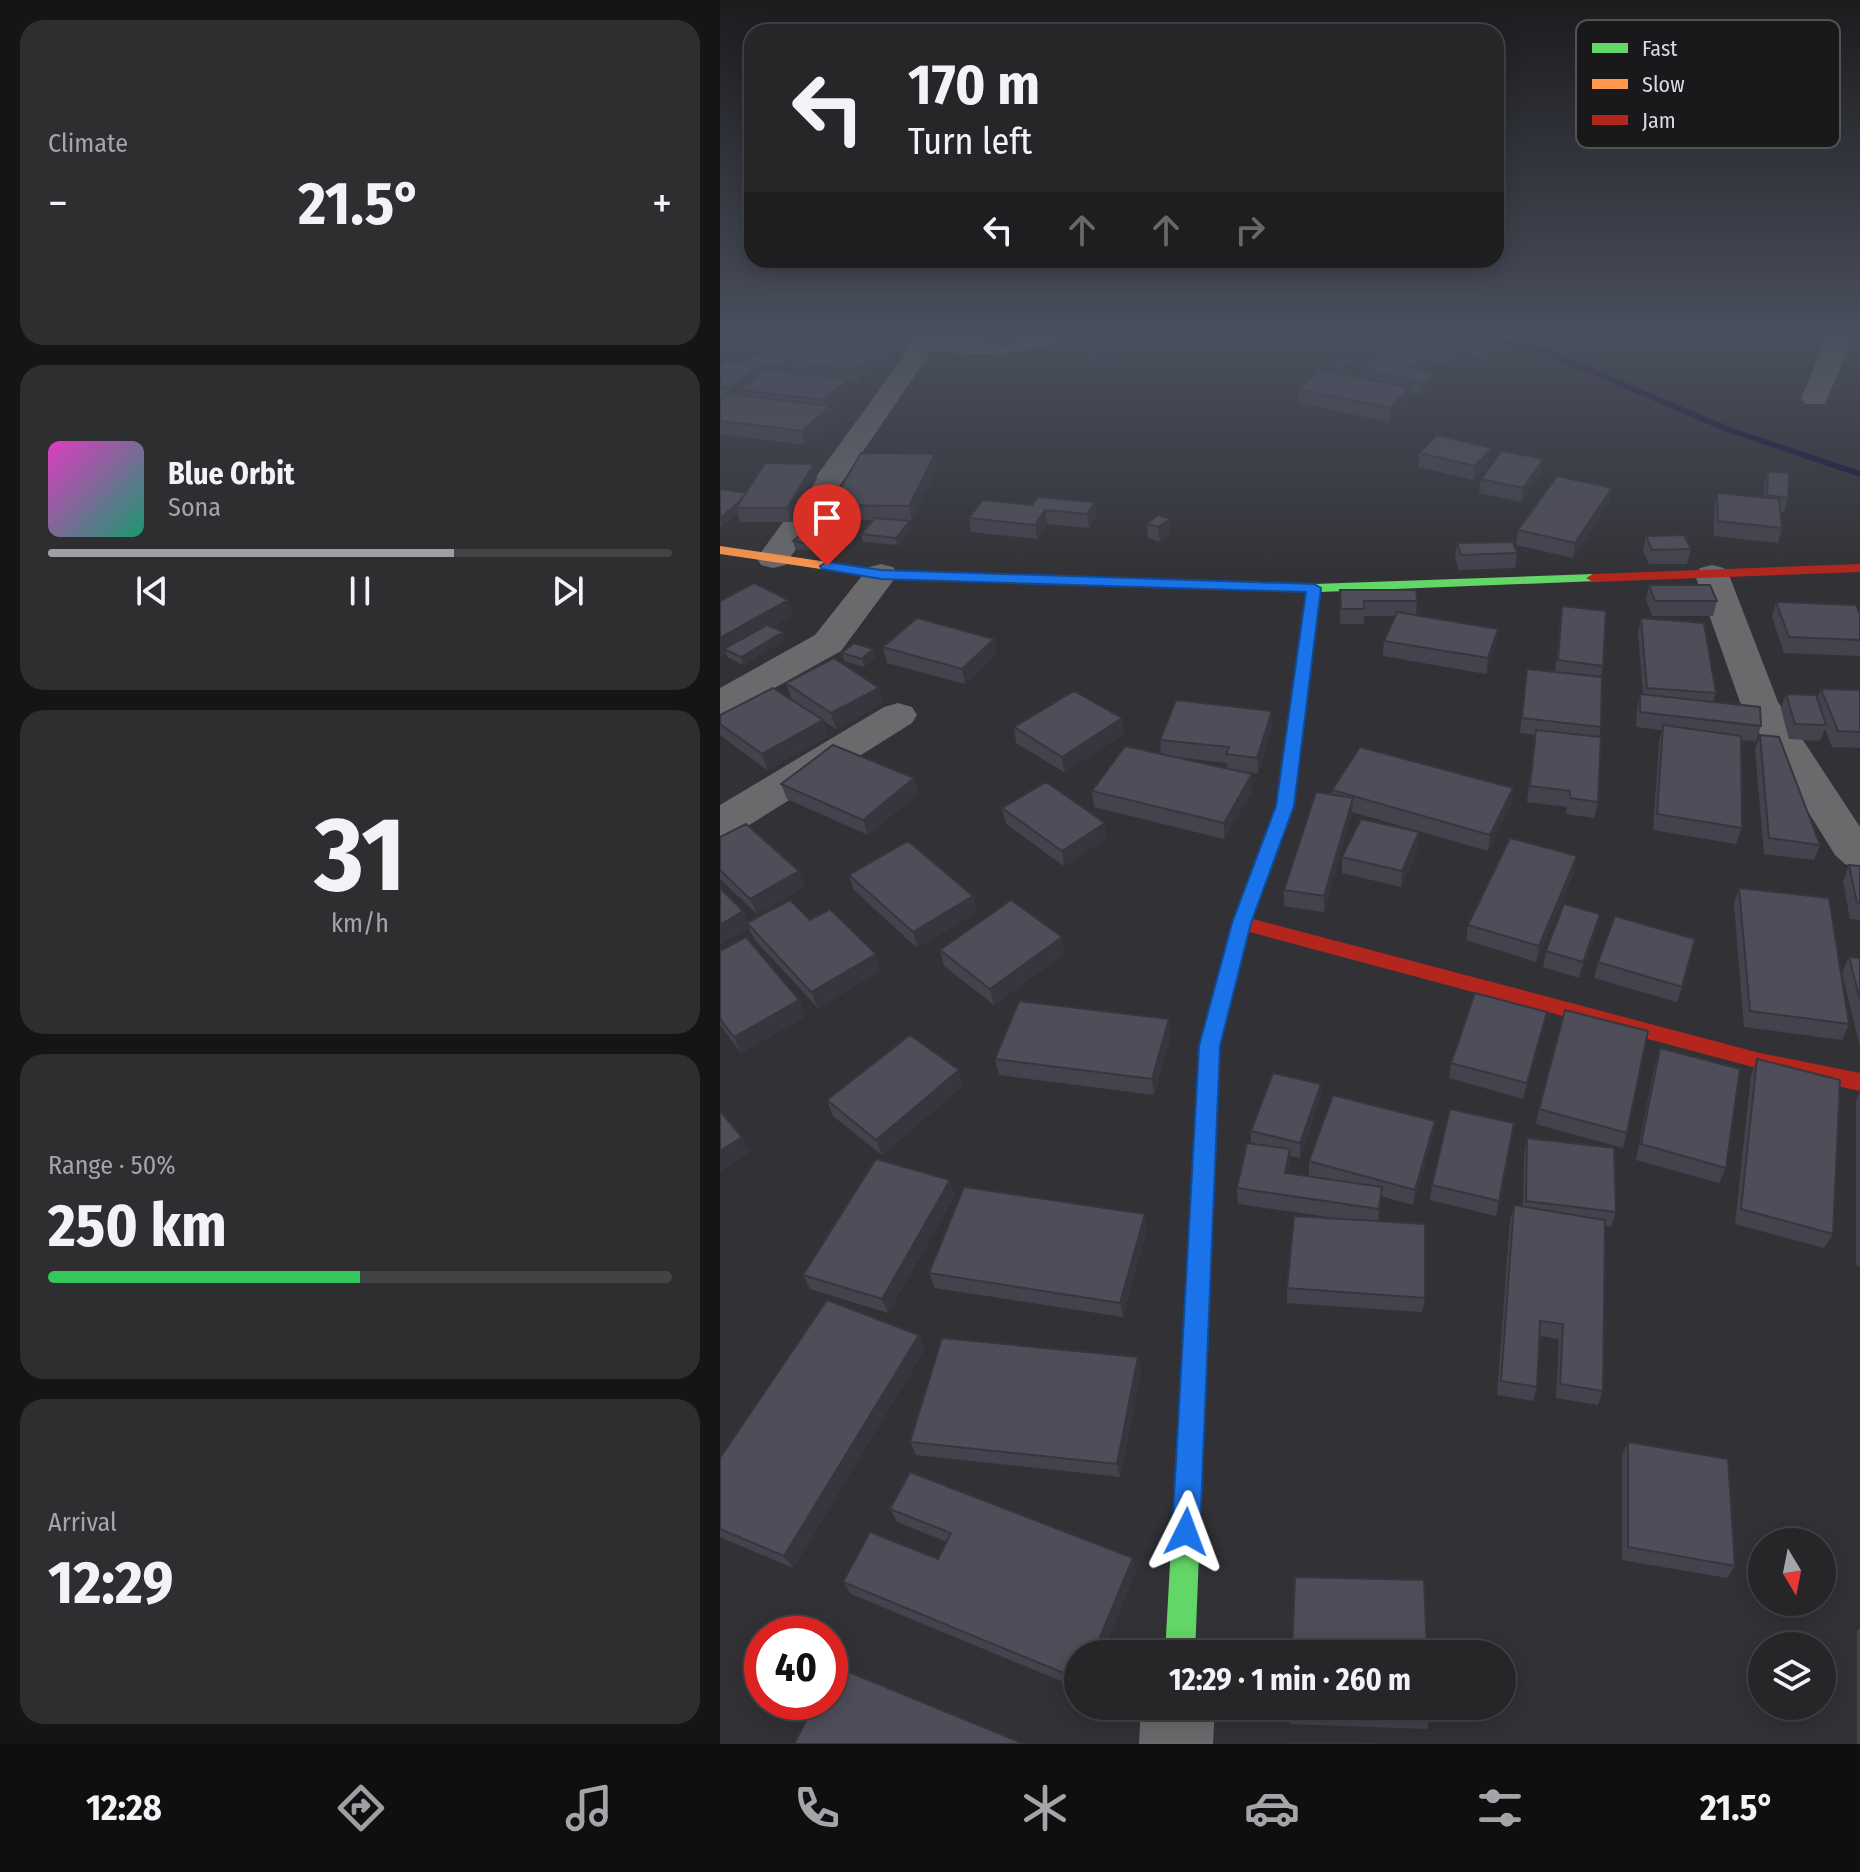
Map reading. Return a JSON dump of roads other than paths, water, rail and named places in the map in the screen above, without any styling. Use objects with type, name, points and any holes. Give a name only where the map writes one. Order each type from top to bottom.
[{"type":"street","points":[[773,558],[876,414]]},
{"type":"street","points":[[720,550],[881,574],[1314,588],[1860,568]]},
{"type":"street","points":[[720,703],[828,643],[881,574]]},
{"type":"street","points":[[1712,575],[1759,702],[1850,845],[1860,854]]},
{"type":"street","points":[[1181,1640],[1209,1046],[1242,923],[1285,806],[1314,588]]},
{"type":"street","points":[[720,824],[898,715]]},
{"type":"street","points":[[1242,923],[1760,1061],[1860,1082]]},
{"type":"street","points":[[1176,1744],[1177,1720]]},
{"type":"waterway","points":[[1693,414],[1860,474]]}]
